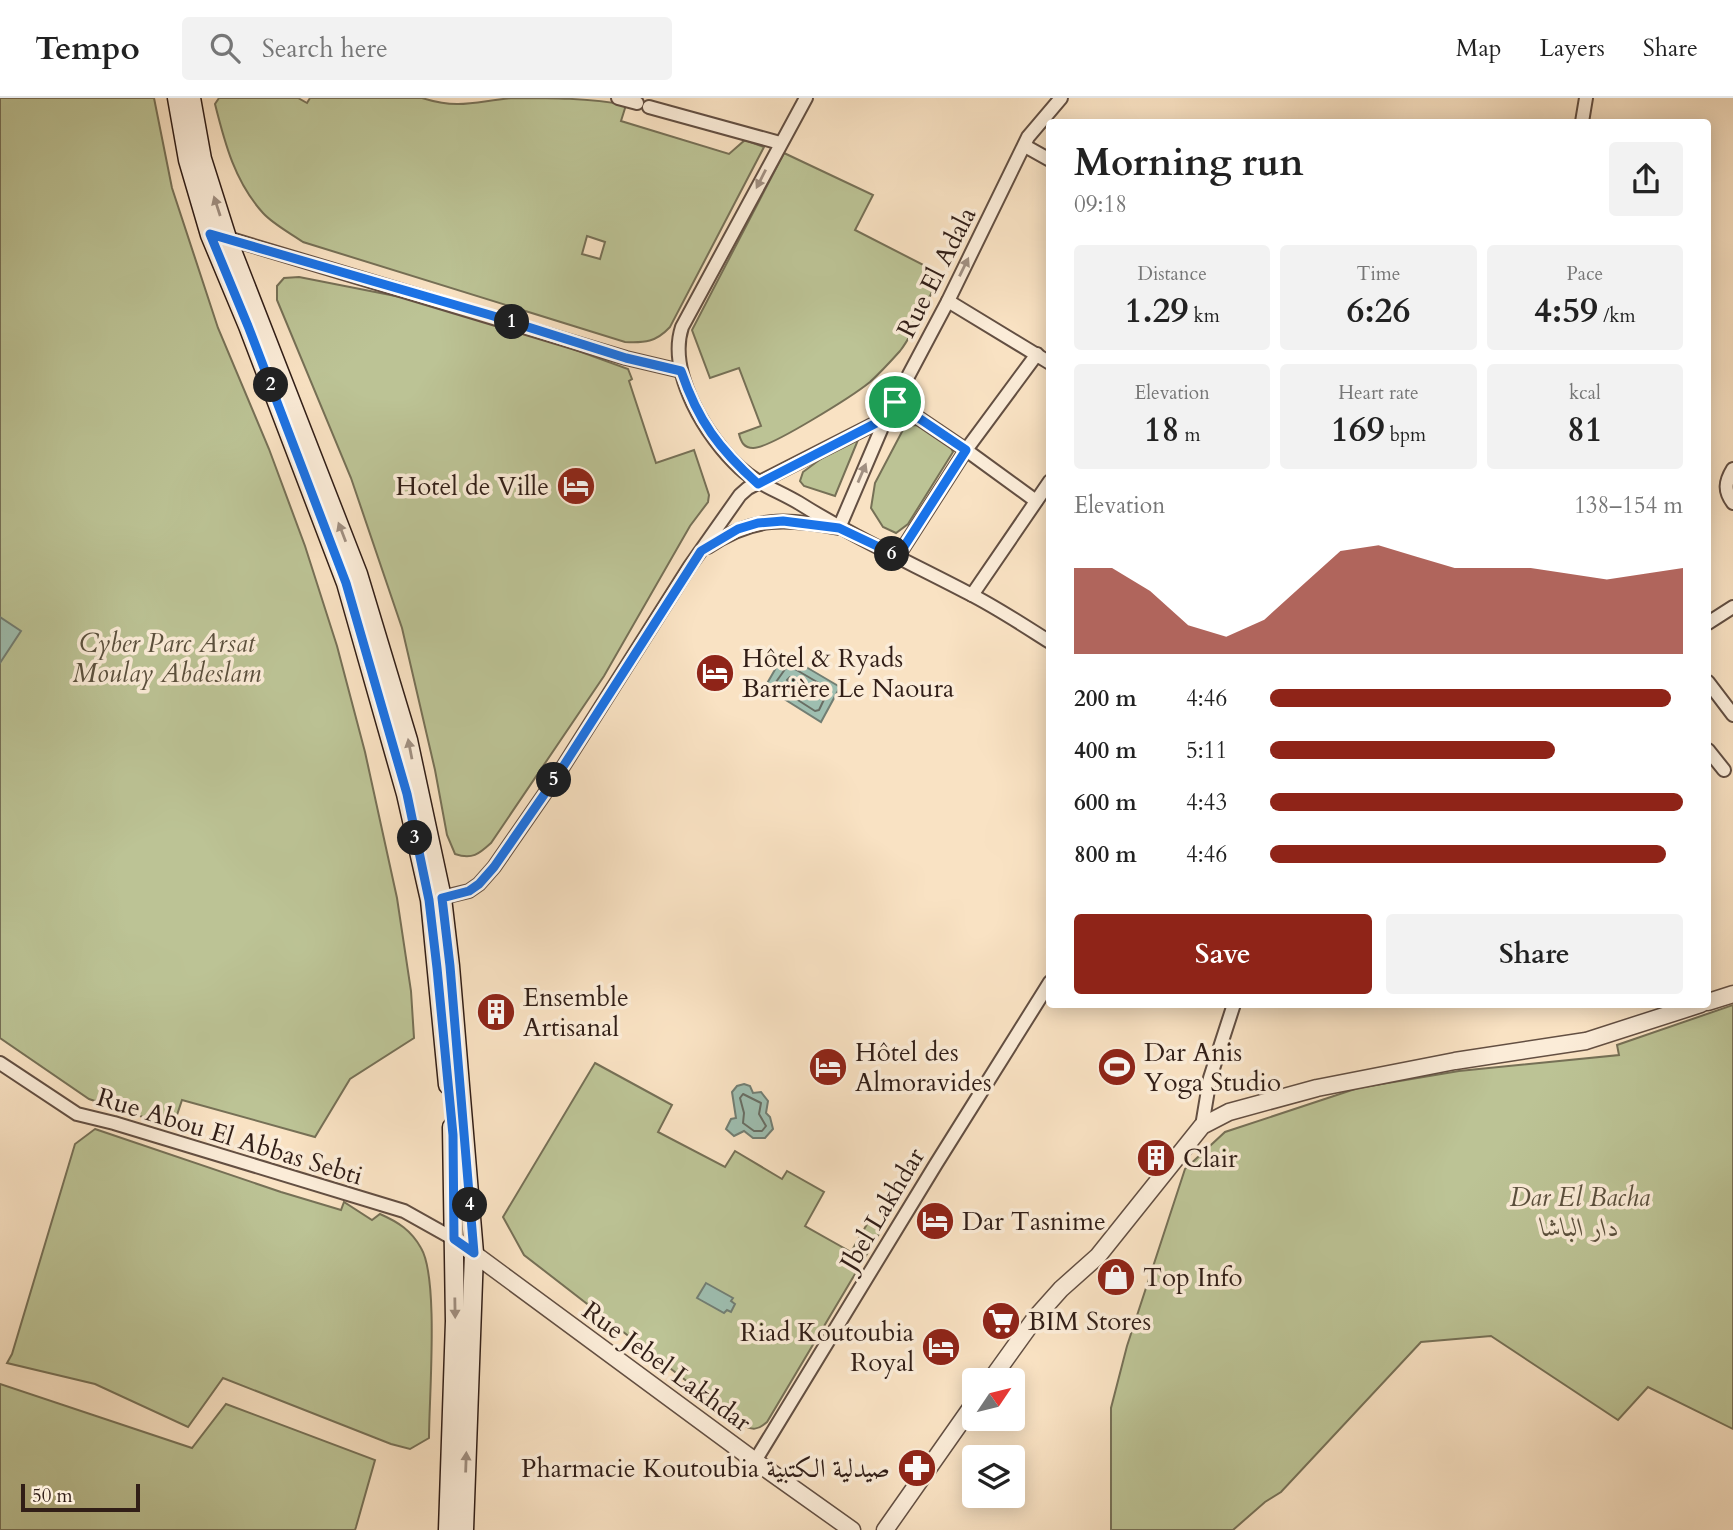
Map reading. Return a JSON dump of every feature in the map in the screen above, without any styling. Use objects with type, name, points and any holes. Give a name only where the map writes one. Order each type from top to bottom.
[{"type":"main road","points":[[177,98],[188,160],[219,236],[248,326],[346,583],[436,899],[450,966],[474,1253],[464,1530]]},
{"type":"main road","points":[[191,98],[219,236]]},
{"type":"main road","points":[[436,899],[453,1135],[455,1321],[449,1530]]},
{"type":"street","points":[[618,98],[780,144]]},
{"type":"street","points":[[806,98],[685,320],[678,341],[681,371],[704,426],[724,453],[758,484],[972,595],[1046,640]]},
{"type":"street","name":"Rue El Adala","points":[[839,528],[886,418],[948,301],[1032,131],[1061,98]]},
{"type":"street","points":[[1582,119],[1586,98]]},
{"type":"street","points":[[1025,146],[1046,158]]},
{"type":"street","points":[[219,236],[626,358],[681,371]]},
{"type":"street","points":[[948,301],[1046,360]]},
{"type":"street","points":[[898,556],[966,450],[1037,354]]},
{"type":"street","points":[[895,402],[1036,501]]},
{"type":"street","points":[[436,899],[469,891],[494,867],[559,773],[735,501],[748,488],[886,418]]},
{"type":"street","points":[[1733,469],[1726,487],[1733,503]]},
{"type":"street","points":[[972,595],[1046,487]]},
{"type":"street","points":[[701,551],[730,533],[758,523],[783,521],[839,528]]},
{"type":"street","points":[[1711,621],[1733,607]]},
{"type":"street","points":[[1711,689],[1733,715]]},
{"type":"street","points":[[1711,754],[1724,770]]},
{"type":"street","name":"Jbel Lakhdar","points":[[755,1461],[1046,988]]},
{"type":"street","points":[[1711,1001],[1733,994]]},
{"type":"street","points":[[1202,1126],[1210,1078],[1233,1008]]},
{"type":"street","points":[[999,1368],[1036,1317],[1061,1289],[1098,1256],[1202,1126],[1229,1112],[1317,1088],[1455,1061],[1586,1041],[1689,1008]]},
{"type":"street","name":"Rue Abou El Abbas Sebti","points":[[0,1063],[77,1114],[404,1211],[454,1239]]},
{"type":"street","name":"Rue Jebel Lakhdar","points":[[454,1239],[852,1530]]},
{"type":"street","points":[[885,1530],[962,1420]]},
{"type":"green space","name":"Cyber Parc Arsat Moulay Abdeslam","points":[[0,98],[154,98],[172,188],[218,328],[269,449],[305,546],[337,646],[365,752],[397,898],[411,991],[414,1038],[350,1079],[315,1137],[182,1100],[173,1127],[89,1099],[0,1038]]},
{"type":"green space","points":[[219,98],[298,98],[307,103],[310,98],[422,98],[458,104],[513,98],[584,100],[626,105],[621,121],[729,154],[745,140],[764,147],[670,327],[650,340],[625,342],[303,242],[267,217],[245,189],[227,148],[215,104]],"holes":[[[587,236],[605,242],[600,259],[582,254]]]},
{"type":"green space","points":[[784,153],[873,195],[855,230],[941,274],[906,343],[870,382],[793,431],[762,446],[750,448],[743,444],[739,434],[761,426],[739,368],[710,378],[692,330]]},
{"type":"green space","points":[[299,277],[426,302],[507,325],[628,369],[632,379],[629,381],[656,463],[694,450],[709,495],[708,502],[690,526],[604,676],[491,843],[475,855],[455,854],[447,835],[402,628],[351,478],[277,300],[277,286],[284,278]]},
{"type":"green space","points":[[917,425],[950,445],[953,452],[908,524],[896,533],[883,527],[871,508],[875,483],[905,426]]},
{"type":"green space","points":[[858,436],[835,496],[804,486],[800,481],[803,472],[849,438]]},
{"type":"green space","name":"Dar El Bacha دار الباشا","points":[[1733,1005],[1733,1429],[1648,1387],[1618,1420],[1491,1336],[1421,1342],[1281,1492],[1233,1530],[1111,1530],[1111,1408],[1127,1346],[1185,1169],[1225,1132],[1358,1088],[1459,1071],[1619,1055],[1617,1045]]},
{"type":"green space","points":[[595,1063],[672,1105],[658,1132],[725,1167],[735,1151],[782,1179],[787,1171],[824,1192],[805,1226],[851,1252],[870,1219],[883,1227],[767,1422],[758,1428],[752,1429],[742,1424],[524,1255],[503,1217]]},
{"type":"green space","points":[[95,1129],[341,1210],[344,1202],[372,1220],[380,1214],[408,1231],[421,1248],[427,1263],[430,1285],[432,1339],[429,1438],[410,1449],[391,1444],[223,1378],[188,1427],[95,1384],[7,1363],[12,1354],[75,1144]]},
{"type":"green space","points":[[0,1384],[192,1448],[226,1404],[375,1460],[355,1530],[0,1530]]},
{"type":"water","points":[[0,617],[21,631],[0,663]]},
{"type":"water","points":[[784,654],[840,687],[821,722],[765,687]]},
{"type":"water","points":[[737,1086],[750,1086],[753,1093],[761,1092],[768,1101],[766,1113],[773,1129],[765,1138],[753,1138],[744,1131],[734,1136],[726,1129],[731,1119],[736,1118],[732,1092]]},
{"type":"water","points":[[706,1283],[733,1298],[731,1301],[735,1304],[731,1312],[727,1310],[724,1313],[697,1298]]},
{"type":"place","name":"Hotel de Ville","points":[[576,486]]},
{"type":"place","name":"Hôtel & Ryads Barrière Le Naoura","points":[[715,673]]},
{"type":"place","name":"Ensemble Artisanal","points":[[496,1012]]},
{"type":"place","name":"Hôtel des Almoravides","points":[[828,1067]]},
{"type":"place","name":"Dar Anis Yoga Studio","points":[[1117,1067]]},
{"type":"place","name":"Clair","points":[[1156,1158]]},
{"type":"place","name":"Dar Tasnime","points":[[935,1221]]},
{"type":"place","name":"Top Info","points":[[1116,1277]]},
{"type":"place","name":"BIM Stores","points":[[1001,1321]]},
{"type":"place","name":"Riad Koutoubia Royal","points":[[941,1347]]},
{"type":"place","name":"Pharmacie Koutoubia صيدلية الكتبية","points":[[917,1468]]},
{"type":"route","points":[[210,234],[490,315],[626,358],[681,371],[704,426],[724,453],[758,484],[886,418],[895,402],[966,450],[898,556],[839,528],[783,521],[758,523],[738,529],[701,551],[559,773],[494,867],[469,891],[442,898],[474,1253],[454,1239],[453,1135],[437,968],[429,900],[407,794],[346,583],[210,234]]}]
